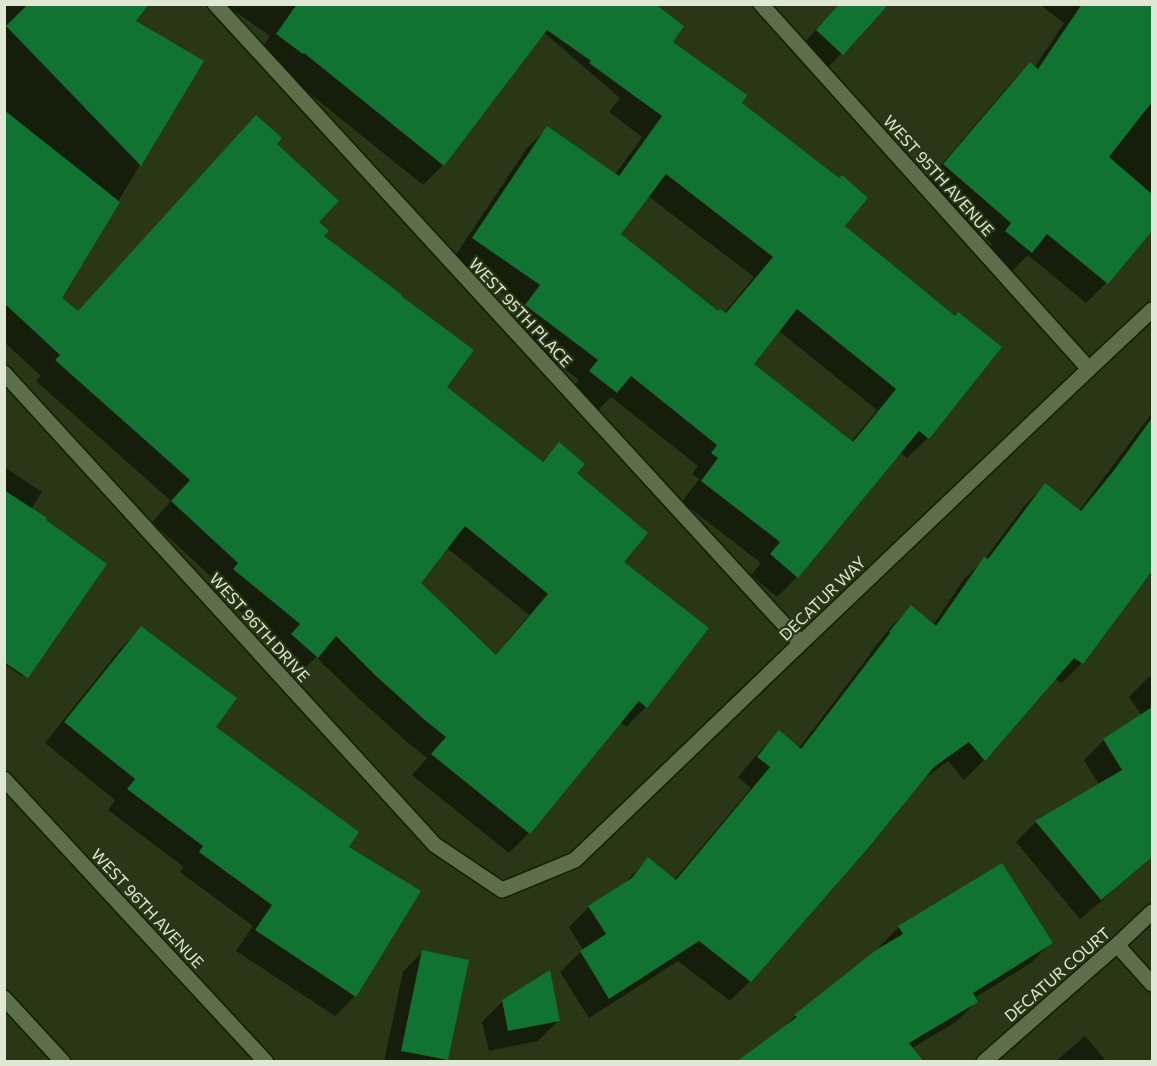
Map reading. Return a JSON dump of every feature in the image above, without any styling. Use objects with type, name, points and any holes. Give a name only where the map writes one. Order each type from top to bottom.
[{"type":"street","name":"WEST 95TH PLACE","points":[[215,4],[801,643]]},
{"type":"street","name":"WEST 95TH AVENUE","points":[[761,4],[1089,369]]},
{"type":"street","name":"DECATUR WAY","points":[[502,890],[575,860],[1152,310]]},
{"type":"street","name":"WEST 96TH DRIVE","points":[[4,373],[435,845],[502,890]]},
{"type":"street","name":"WEST 96TH AVENUE","points":[[4,778],[266,1062]]},
{"type":"street","name":"DECATUR COURT","points":[[984,1062],[1152,912]]},
{"type":"street","points":[[1117,945],[1152,984]]},
{"type":"street","points":[[4,998],[63,1062]]},
{"type":"building","points":[[28,4],[149,4],[136,21],[204,61],[141,166],[6,26]]},
{"type":"building","points":[[297,4],[655,4],[684,26],[673,42],[747,95],[742,103],[839,178],[842,175],[868,198],[845,226],[955,316],[958,312],[1002,347],[929,439],[919,431],[798,578],[770,554],[780,542],[701,481],[718,458],[711,453],[717,445],[631,376],[617,393],[589,371],[598,360],[525,305],[540,285],[472,238],[547,126],[619,176],[662,116],[547,30],[444,166],[304,53],[276,34]],"holes":[[[666,174],[773,257],[726,313],[720,309],[718,311],[621,234]],[[797,309],[896,389],[853,442],[754,364]]]},
{"type":"building","points":[[839,4],[889,4],[843,55],[816,30]]},
{"type":"building","points":[[1082,4],[1152,4],[1152,102],[1109,157],[1152,194],[1152,231],[1108,284],[1047,234],[1032,253],[1005,231],[1011,223],[943,164],[1030,62],[1038,69]]},
{"type":"building","points":[[4,110],[120,202],[62,298],[78,311],[256,115],[282,138],[277,144],[339,201],[319,222],[329,231],[324,236],[474,350],[447,387],[543,462],[559,442],[585,464],[577,473],[648,533],[624,562],[709,628],[647,708],[639,701],[530,834],[431,754],[446,737],[376,676],[336,636],[318,658],[291,634],[300,624],[233,569],[238,563],[171,501],[190,480],[55,360],[60,355],[4,303]],"holes":[[[465,526],[548,594],[496,655],[421,583]]]},
{"type":"building","points":[[1152,418],[1152,571],[1083,664],[1074,658],[985,761],[969,742],[934,767],[868,848],[751,982],[699,941],[609,999],[580,951],[606,934],[588,906],[632,878],[648,857],[676,880],[770,767],[757,757],[779,730],[801,749],[911,605],[936,626],[984,557],[988,559],[1045,483],[1081,511]]},
{"type":"building","points":[[4,490],[47,518],[46,520],[107,564],[28,678],[4,662]]},
{"type":"building","points":[[141,626],[237,698],[216,727],[359,832],[349,847],[421,891],[356,997],[255,930],[272,905],[199,852],[203,846],[127,789],[135,779],[64,722]]},
{"type":"building","points":[[1152,707],[1152,857],[1101,900],[1035,821],[1122,770],[1103,739]]},
{"type":"building","points":[[1002,863],[1053,943],[973,993],[978,1002],[909,1043],[924,1062],[736,1062],[797,1017],[794,1015],[876,950],[903,934],[898,926]]},
{"type":"building","points":[[422,950],[469,960],[448,1060],[401,1051]]},
{"type":"building","points":[[550,970],[560,1021],[508,1031],[502,1000]]}]
